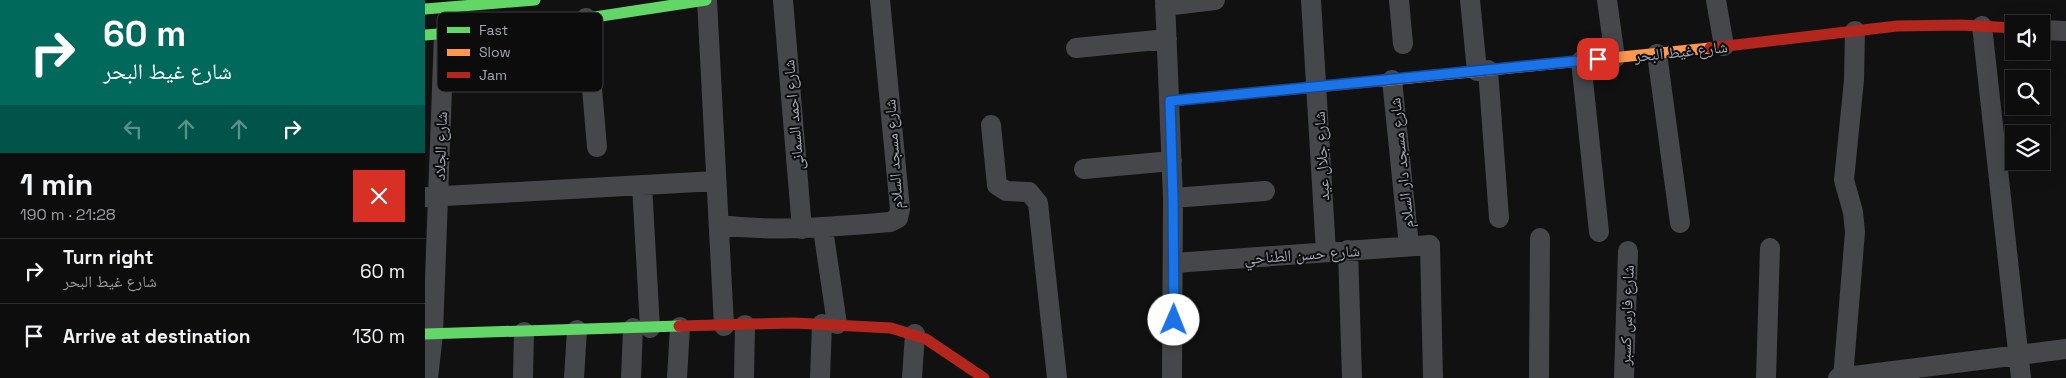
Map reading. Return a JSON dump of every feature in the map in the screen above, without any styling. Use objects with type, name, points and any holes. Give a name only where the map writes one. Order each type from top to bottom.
[{"type":"street","points":[[425,9],[529,0]]},
{"type":"street","points":[[603,15],[707,0],[723,326]]},
{"type":"street","name":"شارع احمد السمانى","points":[[783,0],[802,230]]},
{"type":"street","name":"شارع مسجد السلام","points":[[719,225],[760,229],[802,230],[890,222],[897,218],[900,212],[880,0]]},
{"type":"street","points":[[1172,378],[1173,198],[1165,3],[1215,0]]},
{"type":"street","name":"شارع جلال عيد","points":[[1311,0],[1326,252]]},
{"type":"street","points":[[1399,0],[1403,44]]},
{"type":"street","points":[[1470,0],[1482,71],[1499,218]]},
{"type":"street","points":[[1607,0],[1615,58]]},
{"type":"street","points":[[1716,0],[1723,46]]},
{"type":"street","name":"شارع غيط البحر","points":[[1170,101],[1657,54],[1918,25],[2005,27]]},
{"type":"street","points":[[1982,26],[2021,378]]},
{"type":"street","points":[[2050,30],[2066,31]]},
{"type":"street","points":[[1855,31],[1852,104],[1844,180],[1853,212],[1855,232],[1841,378],[1941,372],[2019,356],[2066,349]]},
{"type":"street","name":"شارع الجلاد","points":[[428,378],[434,35]]},
{"type":"street","points":[[1076,48],[1167,39]]},
{"type":"street","points":[[1657,54],[1680,223]]},
{"type":"street","points":[[1581,61],[1599,232]]},
{"type":"street","name":"شارع مسجد دار السلام","points":[[1392,80],[1409,246]]},
{"type":"street","points":[[592,92],[597,147]]},
{"type":"street","points":[[991,125],[997,185],[1006,192],[1029,192],[1038,204],[1057,378]]},
{"type":"street","points":[[1084,169],[1172,161]]},
{"type":"street","points":[[432,196],[716,181]]},
{"type":"street","points":[[631,378],[642,328],[642,185]]},
{"type":"street","points":[[1173,198],[1265,192]]},
{"type":"street","points":[[820,378],[829,324],[823,229]]},
{"type":"street","points":[[1539,378],[1540,238]]},
{"type":"street","name":"شارع حسن الطناحي","points":[[1174,263],[1430,244],[1433,378]]},
{"type":"street","points":[[1766,378],[1770,248]]},
{"type":"street","points":[[1348,250],[1352,378]]},
{"type":"street","name":"شارع فارس كسبر","points":[[1623,378],[1628,252]]},
{"type":"street","points":[[429,334],[745,325],[829,324],[891,328],[915,334],[936,345],[984,378]]},
{"type":"street","points":[[744,378],[745,325]]},
{"type":"street","points":[[677,378],[680,327]]},
{"type":"street","points":[[575,378],[577,330]]},
{"type":"street","points":[[523,378],[524,332]]},
{"type":"street","points":[[912,378],[915,334]]},
{"type":"traffic: fast","points":[[425,9],[535,0]]},
{"type":"traffic: fast","points":[[603,16],[706,0]]},
{"type":"traffic: fast","points":[[425,35],[437,34]]},
{"type":"traffic: fast","points":[[425,334],[679,326]]},
{"type":"traffic: slow","points":[[1381,81],[1710,48]]},
{"type":"traffic: jam","points":[[1710,48],[1897,26],[1961,25],[2005,27]]},
{"type":"traffic: jam","points":[[1170,101],[1381,81]]},
{"type":"traffic: jam","points":[[679,326],[794,323],[891,328],[926,339],[984,378]]},
{"type":"route","points":[[1174,320],[1170,101],[1598,59]]}]
